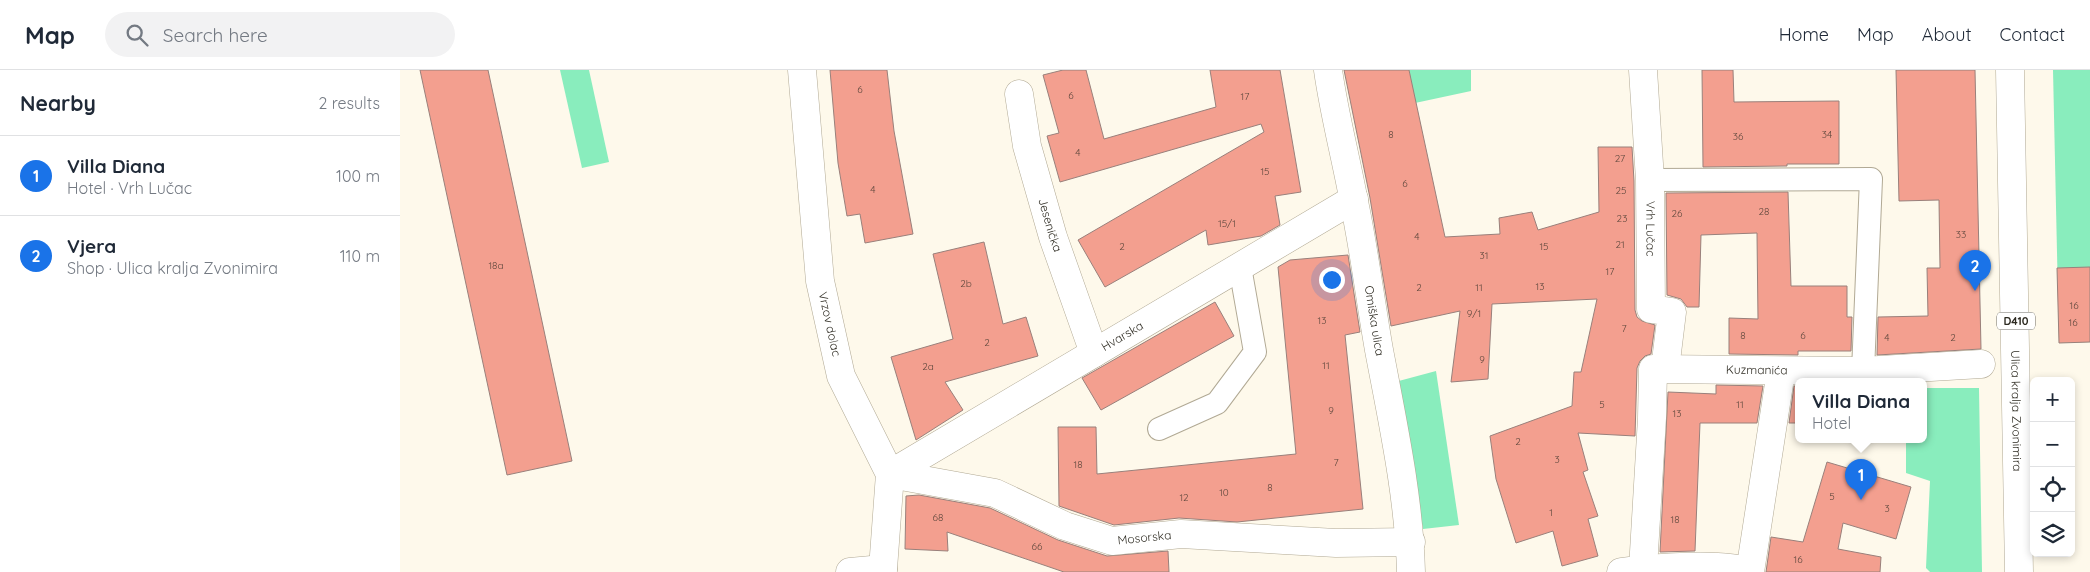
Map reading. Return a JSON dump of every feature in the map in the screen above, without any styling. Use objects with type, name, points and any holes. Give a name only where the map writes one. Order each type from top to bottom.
[{"type":"street","name":"Vrzov dolac","points":[[802,70],[820,281],[841,376],[890,474]]},
{"type":"street","name":"Omiška ulica","points":[[1328,70],[1332,99],[1354,199],[1366,279],[1401,469],[1411,542],[1411,572]]},
{"type":"street","name":"Vrh Lučac","points":[[1643,70],[1650,180],[1651,309],[1672,312],[1659,369],[1632,570],[1744,571],[1781,371]]},
{"type":"street","name":"Ulica kralja Zvonimira","points":[[2010,70],[2019,572]]},
{"type":"street","name":"Jesenička","points":[[1019,94],[1027,146],[1053,237],[1094,353]]},
{"type":"street","name":"Hvarska","points":[[890,474],[1354,199]]},
{"type":"street","name":"Kuzmanića","points":[[1659,369],[1863,371],[1981,364]]},
{"type":"street","name":"Mosorska","points":[[890,474],[995,493],[1064,526],[1112,542],[1181,534],[1336,543],[1411,542]]},
{"type":"street","points":[[850,572],[884,570],[890,474]]},
{"type":"lane","points":[[1650,180],[1870,179],[1863,371]]},
{"type":"lane","points":[[1159,429],[1216,403],[1255,352],[1240,267]]},
{"type":"green space","points":[[560,70],[589,70],[609,162],[582,168]]},
{"type":"green space","points":[[1409,70],[1471,70],[1471,91],[1415,103]]},
{"type":"green space","points":[[2053,70],[2090,70],[2090,342],[2059,343]]},
{"type":"green space","points":[[1436,371],[1459,525],[1423,529],[1395,382]]},
{"type":"green space","points":[[1927,388],[1979,388],[1982,572],[1930,572],[1926,568],[1930,481],[1906,473],[1906,443],[1927,443]]},
{"type":"building","points":[[420,70],[488,70],[572,461],[507,475]]},
{"type":"building","points":[[830,70],[887,70],[894,131],[913,234],[865,243],[860,214],[847,216],[838,163]]},
{"type":"building","points":[[1063,70],[1086,70],[1104,139],[1216,107],[1210,70],[1280,70],[1301,192],[1275,196],[1280,225],[1261,236],[1208,245],[1206,230],[1105,287],[1078,240],[1264,132],[1261,124],[1060,182],[1047,136],[1059,133],[1043,75]]},
{"type":"building","points":[[1344,70],[1409,70],[1445,237],[1500,234],[1499,218],[1532,212],[1538,230],[1599,212],[1598,147],[1632,147],[1635,310],[1637,317],[1642,321],[1655,325],[1651,354],[1645,356],[1640,361],[1637,368],[1635,436],[1578,433],[1588,470],[1583,472],[1598,516],[1588,519],[1598,556],[1562,566],[1553,531],[1516,543],[1496,479],[1490,436],[1572,406],[1574,372],[1581,372],[1597,299],[1492,304],[1488,379],[1451,382],[1460,311],[1391,326],[1370,198]]},
{"type":"building","points":[[1702,70],[1733,70],[1734,102],[1839,101],[1839,164],[1703,167]]},
{"type":"building","points":[[1896,70],[1975,70],[1981,349],[1877,355],[1878,317],[1928,316],[1927,268],[1940,268],[1939,200],[1899,201]]},
{"type":"building","points":[[1788,192],[1791,286],[1847,286],[1847,317],[1852,317],[1851,351],[1798,351],[1798,355],[1729,354],[1729,318],[1758,319],[1757,233],[1701,235],[1699,307],[1687,307],[1681,299],[1667,295],[1666,193]]},
{"type":"building","points":[[984,242],[1003,324],[1026,317],[1038,356],[945,382],[963,410],[916,440],[891,357],[953,339],[933,254]]},
{"type":"building","points":[[1348,255],[1360,332],[1345,335],[1363,509],[1237,522],[1179,518],[1114,525],[1059,506],[1058,427],[1096,427],[1097,474],[1296,454],[1278,267],[1290,260]]},
{"type":"building","points":[[2090,267],[2090,342],[2059,343],[2057,268]]},
{"type":"building","points":[[1215,302],[1234,336],[1101,410],[1082,378]]},
{"type":"building","points":[[1716,385],[1763,386],[1757,423],[1700,423],[1695,551],[1660,552],[1668,392],[1716,394]]},
{"type":"building","points":[[1794,386],[1795,386],[1795,423],[1789,423]]},
{"type":"building","points":[[1827,462],[1911,487],[1896,539],[1843,523],[1838,549],[1881,557],[1880,572],[1766,572],[1771,537],[1803,542]]},
{"type":"building","points":[[919,495],[990,508],[1058,540],[1107,556],[1168,551],[1169,572],[1064,572],[947,532],[948,551],[905,549],[906,496]]},
{"type":"place","name":"Vjera","points":[[1975,291]]},
{"type":"place","name":"Villa Diana","points":[[1861,500]]}]
